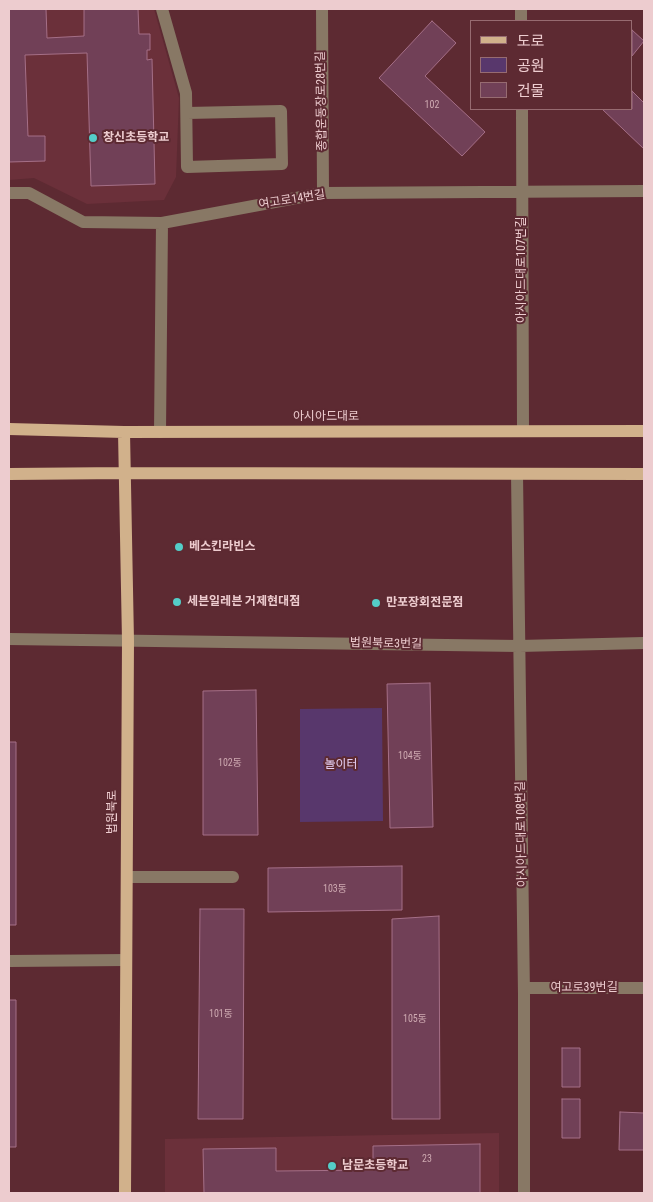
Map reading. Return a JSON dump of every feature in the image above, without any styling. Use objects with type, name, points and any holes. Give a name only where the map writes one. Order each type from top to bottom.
[{"type":"main road","name":"아시아드대로","points":[[9,429],[124,432],[644,431]]},
{"type":"main road","name":"법원북로","points":[[124,432],[128,641],[125,1193]]},
{"type":"main road","points":[[9,474],[644,474]]},
{"type":"street","points":[[162,9],[186,93],[187,167],[282,164],[281,111],[187,113]]},
{"type":"street","name":"종합운동장로28번길","points":[[322,9],[323,193]]},
{"type":"street","name":"아시아드대로107번길","points":[[522,110],[523,430]]},
{"type":"street","name":"여고로14번길","points":[[9,193],[29,193],[83,222],[162,223],[323,193],[644,191]]},
{"type":"street","points":[[160,432],[162,223]]},
{"type":"street","name":"아시아드대로108번길","points":[[517,474],[524,988],[524,1193]]},
{"type":"street","name":"법원북로3번길","points":[[9,640],[519,646],[644,643]]},
{"type":"street","points":[[127,877],[232,877]]},
{"type":"street","points":[[9,961],[126,960]]},
{"type":"street","name":"여고로39번길","points":[[524,988],[644,988]]},
{"type":"shaded area","name":"창신초등학교","points":[[9,9],[154,9],[179,98],[176,177],[164,200],[87,204],[34,178],[9,180]]},
{"type":"shaded area","name":"남문초등학교","points":[[499,1133],[499,1193],[165,1193],[165,1139]]},
{"type":"green space","name":"놀이터","points":[[382,708],[383,821],[300,822],[300,709]]},
{"type":"building","points":[[9,9],[46,9],[47,38],[84,36],[84,9],[138,9],[139,34],[150,34],[150,50],[147,50],[147,60],[152,59],[155,184],[91,186],[87,53],[25,55],[28,136],[45,136],[45,161],[9,162]]},
{"type":"building","points":[[432,21],[456,43],[425,76],[485,132],[462,156],[379,78]]},
{"type":"building","points":[[633,31],[644,41],[633,55]]},
{"type":"building","points":[[633,92],[644,103],[644,149],[603,110],[633,110]]},
{"type":"building","points":[[430,683],[433,827],[390,828],[387,684]]},
{"type":"building","points":[[256,690],[258,835],[203,835],[203,691]]},
{"type":"building","points":[[9,742],[16,742],[16,925],[9,925]]},
{"type":"building","points":[[402,866],[402,910],[268,912],[268,868]]},
{"type":"building","points":[[200,909],[244,909],[243,1119],[198,1119]]},
{"type":"building","points":[[439,916],[440,1119],[392,1119],[392,919]]},
{"type":"building","points":[[9,1000],[16,1000],[16,1147],[9,1147]]},
{"type":"building","points":[[562,1048],[580,1048],[580,1087],[562,1087]]},
{"type":"building","points":[[562,1099],[580,1099],[580,1138],[562,1138]]},
{"type":"building","points":[[620,1112],[644,1113],[644,1150],[619,1150]]},
{"type":"building","points":[[480,1144],[480,1193],[204,1193],[203,1149],[276,1148],[276,1171],[373,1170],[373,1146]]},
{"type":"place","name":"창신초등학교","points":[[93,138]]},
{"type":"place","name":"베스킨라빈스","points":[[179,547]]},
{"type":"place","name":"세븐일레븐 거제현대점","points":[[177,602]]},
{"type":"place","name":"만포장회전문점","points":[[376,603]]},
{"type":"place","name":"남문초등학교","points":[[332,1166]]}]
